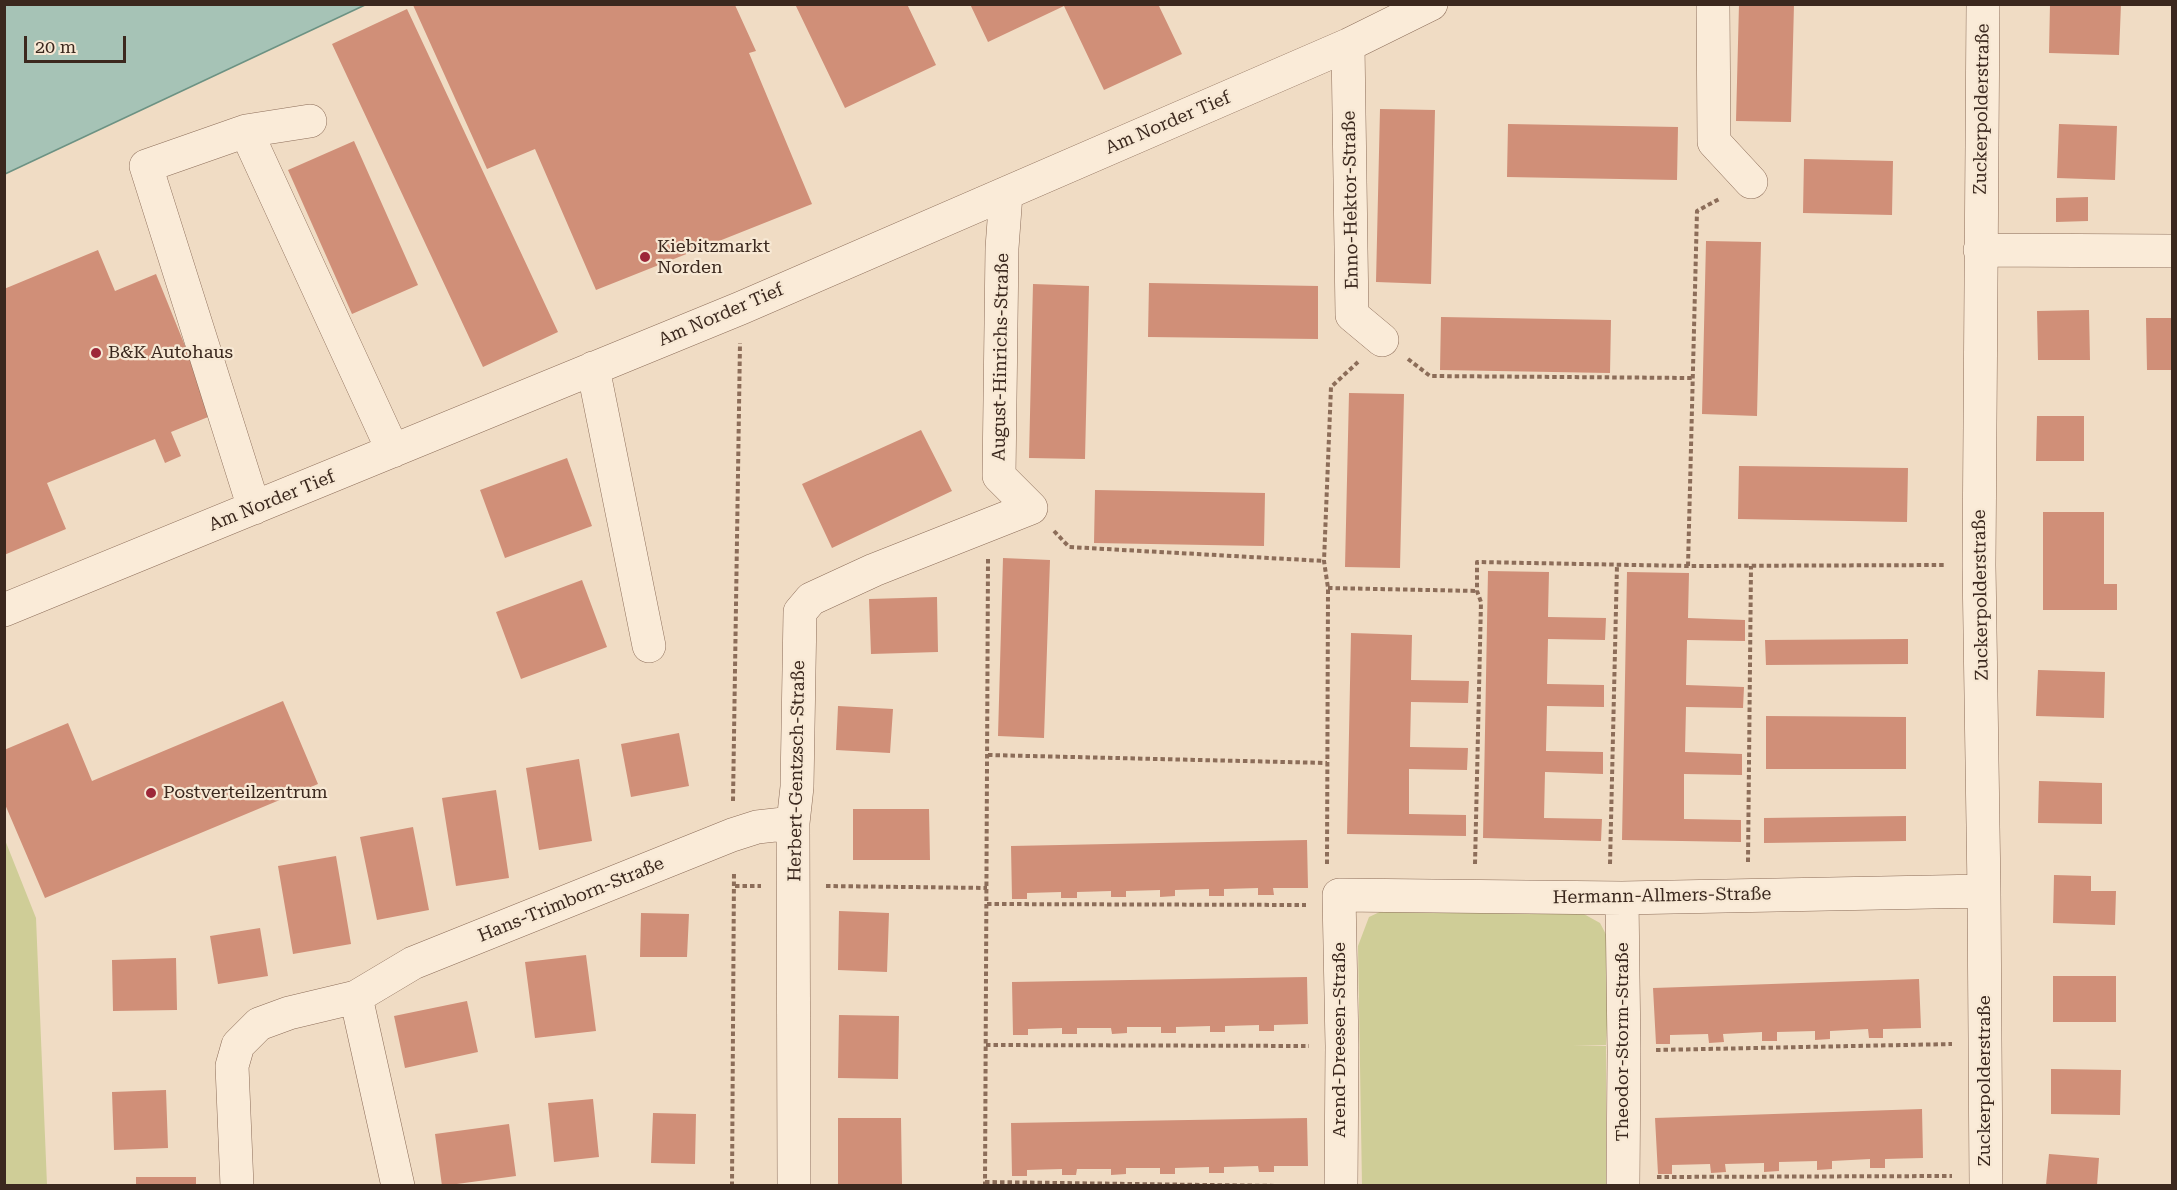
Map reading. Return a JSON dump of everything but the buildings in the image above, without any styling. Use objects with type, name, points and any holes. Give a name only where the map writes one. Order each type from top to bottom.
[{"type":"street","name":"Am Norder Tief","points":[[4,610],[741,308],[1348,45],[1431,4]]},
{"type":"street","points":[[1713,4],[1714,141],[1751,182]]},
{"type":"street","name":"Zuckerpolderstraße","points":[[1983,4],[1980,565],[1986,1181]]},
{"type":"street","name":"Enno-Hektor-Straße","points":[[1348,45],[1352,315],[1382,340]]},
{"type":"street","points":[[254,508],[146,166],[246,131],[310,121]]},
{"type":"street","points":[[246,131],[393,451]]},
{"type":"street","name":"August-Hinrichs-Straße","points":[[1006,194],[1002,248],[999,476],[1031,508]]},
{"type":"street","points":[[1980,250],[2172,251]]},
{"type":"street","points":[[593,368],[649,646]]},
{"type":"street","name":"Herbert-Gentzsch-Straße","points":[[794,1185],[795,885],[793,823],[797,787],[800,612],[811,599],[874,570],[1031,508]]},
{"type":"street","name":"Hans-Trimborn-Straße","points":[[237,1185],[232,1066],[238,1045],[259,1024],[289,1013],[356,997],[413,963],[732,835],[757,827],[793,823]]},
{"type":"street","name":"Hermann-Allmers-Straße","points":[[1339,895],[1616,898],[1984,891]]},
{"type":"street","name":"Arend-Dreesen-Straße","points":[[1339,895],[1342,1046],[1341,1185]]},
{"type":"street","name":"Theodor-Storm-Straße","points":[[1616,898],[1624,1051],[1623,1181]]},
{"type":"street","points":[[356,997],[398,1185]]},
{"type":"path","points":[[1688,566],[1697,211],[1751,182]]},
{"type":"path","points":[[732,1185],[735,886],[732,835],[741,308]]},
{"type":"path","points":[[987,904],[1317,905],[1339,895],[1326,881],[1328,588],[1324,561],[1330,387],[1382,340],[1430,375],[1693,378]]},
{"type":"path","points":[[1031,508],[1069,547],[1324,561]]},
{"type":"path","points":[[988,556],[986,1184],[1281,1185]]},
{"type":"path","points":[[1474,897],[1481,602],[1477,591],[1477,562],[1688,566],[1980,565]]},
{"type":"path","points":[[1616,898],[1617,565]]},
{"type":"path","points":[[1748,896],[1751,566]]},
{"type":"path","points":[[1328,588],[1477,591]]},
{"type":"path","points":[[988,755],[1327,763]]},
{"type":"path","points":[[795,885],[987,888]]},
{"type":"path","points":[[1624,1051],[1986,1043]]},
{"type":"path","points":[[986,1045],[1342,1046]]},
{"type":"path","points":[[1623,1181],[1986,1181]]},
{"type":"shaded area","points":[[5,4],[365,4],[365,5],[5,174]]},
{"type":"shaded area","points":[[5,840],[36,918],[47,1185],[5,1185]]},
{"type":"shaded area","points":[[1384,910],[1582,913],[1600,923],[1611,944],[1606,1045],[1573,1045],[1606,1046],[1606,1185],[1362,1185],[1358,946],[1369,917]]},
{"type":"place","name":"Kiebitzmarkt Norden","points":[[645,257]]},
{"type":"place","name":"B&K Autohaus","points":[[96,353]]},
{"type":"place","name":"Postverteilzentrum","points":[[151,793]]}]
